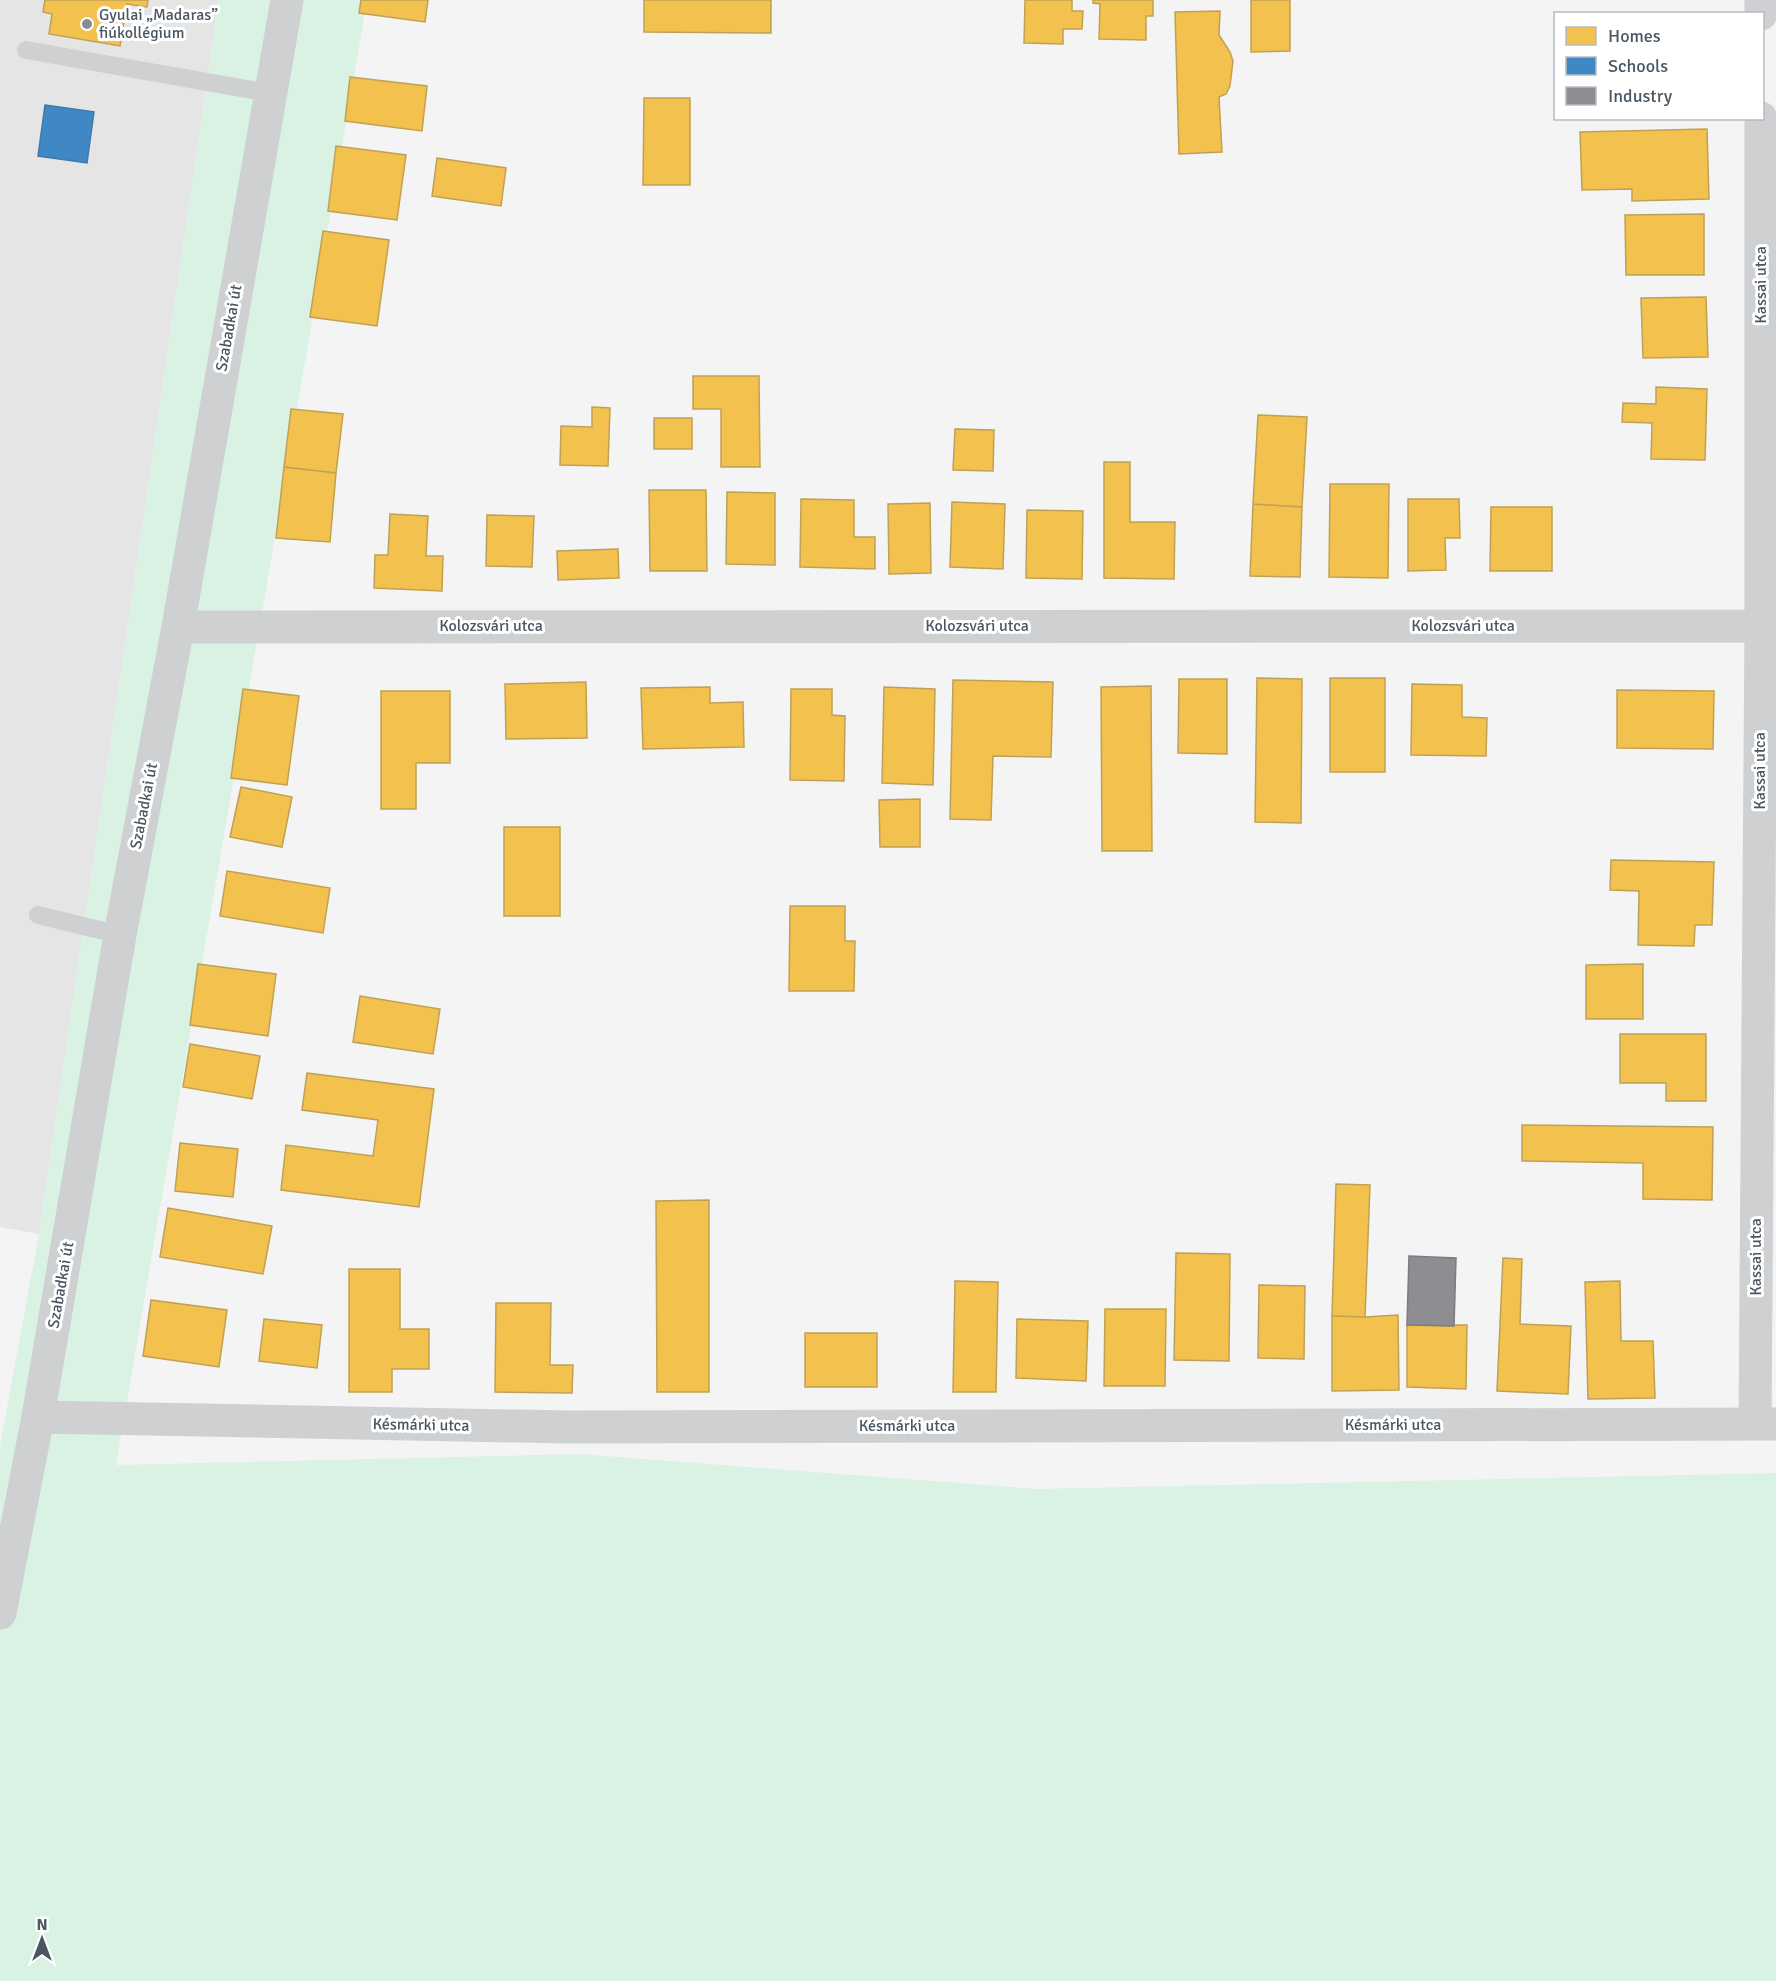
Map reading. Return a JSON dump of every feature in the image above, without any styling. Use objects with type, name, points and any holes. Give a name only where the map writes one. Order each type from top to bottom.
[{"type":"street","name":"Szabadkai út","points":[[0,1612],[38,1417],[120,935],[178,627],[287,0]]},
{"type":"street","name":"Kassai utca","points":[[1761,120],[1768,626],[1766,1424]]},
{"type":"street","name":"Kolozsvári utca","points":[[178,627],[1768,626]]},
{"type":"street","name":"Késmárki utca","points":[[38,1417],[568,1427],[1766,1424]]},
{"type":"lane","points":[[26,50],[270,93]]},
{"type":"lane","points":[[38,915],[120,935]]},
{"type":"shaded area","points":[[0,0],[219,0],[39,1234],[0,1227]]},
{"type":"green space","points":[[219,0],[367,0],[116,1465],[579,1454],[1036,1489],[1776,1473],[1776,1981],[0,1981],[0,1446],[39,1234]]},
{"type":"building: Homes","name":"Gyulai „Madaras” fiúkollégium","points":[[45,0],[148,0],[147,7],[127,4],[120,46],[49,34],[52,14],[43,12]]},
{"type":"building: Homes","points":[[361,0],[428,0],[425,22],[359,13]]},
{"type":"building: Homes","points":[[644,0],[771,0],[771,33],[644,32]]},
{"type":"building: Homes","points":[[1025,0],[1072,0],[1072,11],[1083,11],[1082,29],[1063,29],[1063,44],[1024,43]]},
{"type":"building: Homes","points":[[1093,0],[1153,0],[1153,16],[1146,16],[1146,40],[1099,39],[1100,4],[1093,3]]},
{"type":"building: Homes","points":[[1251,0],[1290,0],[1290,51],[1251,52]]},
{"type":"building: Homes","points":[[1220,11],[1219,35],[1233,61],[1230,86],[1226,94],[1219,97],[1222,152],[1179,154],[1175,12]]},
{"type":"building: Homes","points":[[350,77],[427,86],[422,131],[345,121]]},
{"type":"building: Homes","points":[[644,98],[690,98],[690,185],[643,185]]},
{"type":"building: Homes","points":[[1707,129],[1709,199],[1632,201],[1632,189],[1582,190],[1580,132]]},
{"type":"building: Homes","points":[[336,146],[406,155],[397,220],[328,211]]},
{"type":"building: Homes","points":[[437,158],[506,168],[501,206],[432,196]]},
{"type":"building: Homes","points":[[1704,214],[1704,275],[1626,275],[1625,215]]},
{"type":"building: Homes","points":[[323,231],[389,240],[377,326],[310,317]]},
{"type":"building: Homes","points":[[1706,297],[1708,357],[1643,358],[1641,298]]},
{"type":"building: Homes","points":[[693,376],[759,376],[760,467],[721,467],[721,409],[693,409]]},
{"type":"building: Homes","points":[[1656,387],[1707,389],[1705,460],[1651,459],[1652,423],[1622,422],[1623,403],[1656,404]]},
{"type":"building: Homes","points":[[592,407],[610,408],[608,466],[560,465],[561,426],[592,427]]},
{"type":"building: Homes","points":[[291,409],[343,414],[336,473],[284,467]]},
{"type":"building: Homes","points":[[1258,415],[1307,417],[1302,507],[1253,504]]},
{"type":"building: Homes","points":[[654,418],[692,418],[692,449],[654,449]]},
{"type":"building: Homes","points":[[955,429],[994,430],[993,471],[953,470]]},
{"type":"building: Homes","points":[[1104,462],[1130,462],[1130,522],[1175,522],[1174,579],[1104,578]]},
{"type":"building: Homes","points":[[284,467],[336,473],[330,542],[276,538]]},
{"type":"building: Homes","points":[[1330,484],[1389,484],[1388,578],[1329,577]]},
{"type":"building: Homes","points":[[649,490],[706,490],[707,571],[650,571]]},
{"type":"building: Homes","points":[[727,492],[775,493],[775,565],[726,564]]},
{"type":"building: Homes","points":[[801,499],[854,500],[854,537],[875,537],[875,569],[800,567]]},
{"type":"building: Homes","points":[[1408,499],[1459,499],[1460,538],[1445,538],[1446,570],[1408,571]]},
{"type":"building: Homes","points":[[952,502],[1005,504],[1003,569],[950,567]]},
{"type":"building: Homes","points":[[930,503],[931,573],[889,574],[888,504]]},
{"type":"building: Homes","points":[[1253,504],[1302,507],[1300,577],[1250,576]]},
{"type":"building: Homes","points":[[1491,507],[1552,507],[1552,571],[1490,571]]},
{"type":"building: Homes","points":[[1027,510],[1083,511],[1082,579],[1026,578]]},
{"type":"building: Homes","points":[[390,514],[428,516],[426,556],[443,556],[442,591],[374,588],[375,555],[388,555]]},
{"type":"building: Homes","points":[[487,515],[534,516],[532,567],[486,566]]},
{"type":"building: Homes","points":[[618,549],[619,578],[558,580],[557,551]]},
{"type":"building: Homes","points":[[1257,678],[1302,679],[1301,823],[1255,822]]},
{"type":"building: Homes","points":[[1330,678],[1385,678],[1385,772],[1330,772]]},
{"type":"building: Homes","points":[[1179,679],[1227,679],[1227,754],[1178,753]]},
{"type":"building: Homes","points":[[953,680],[1053,682],[1051,757],[993,756],[991,820],[950,819]]},
{"type":"building: Homes","points":[[586,682],[587,738],[506,739],[505,684]]},
{"type":"building: Homes","points":[[1412,684],[1462,685],[1462,717],[1487,718],[1486,756],[1411,755]]},
{"type":"building: Homes","points":[[1151,686],[1152,851],[1102,851],[1101,687]]},
{"type":"building: Homes","points":[[710,687],[710,703],[743,702],[744,747],[643,749],[641,688]]},
{"type":"building: Homes","points":[[884,687],[935,689],[933,785],[882,783]]},
{"type":"building: Homes","points":[[243,689],[299,696],[287,785],[231,778]]},
{"type":"building: Homes","points":[[791,689],[832,689],[832,715],[845,716],[844,781],[790,780]]},
{"type":"building: Homes","points":[[1617,690],[1714,691],[1713,749],[1617,748]]},
{"type":"building: Homes","points":[[381,691],[450,691],[450,763],[416,763],[416,809],[381,809]]},
{"type":"building: Homes","points":[[241,787],[292,797],[282,847],[230,837]]},
{"type":"building: Homes","points":[[920,799],[920,847],[880,847],[879,800]]},
{"type":"building: Homes","points":[[504,827],[560,827],[560,916],[504,916]]},
{"type":"building: Homes","points":[[1611,860],[1714,862],[1712,925],[1695,925],[1694,946],[1638,945],[1639,891],[1610,890]]},
{"type":"building: Homes","points":[[227,871],[330,888],[323,933],[220,916]]},
{"type":"building: Homes","points":[[790,906],[845,906],[845,941],[855,941],[854,991],[789,991]]},
{"type":"building: Homes","points":[[198,964],[276,974],[268,1036],[190,1025]]},
{"type":"building: Homes","points":[[1643,964],[1643,1019],[1586,1019],[1586,965]]},
{"type":"building: Homes","points":[[360,996],[440,1009],[433,1054],[353,1042]]},
{"type":"building: Homes","points":[[1620,1034],[1706,1034],[1706,1101],[1666,1101],[1666,1083],[1620,1083]]},
{"type":"building: Homes","points":[[190,1044],[260,1056],[252,1099],[183,1087]]},
{"type":"building: Homes","points":[[307,1073],[434,1089],[419,1207],[281,1190],[286,1145],[373,1156],[378,1120],[302,1110]]},
{"type":"building: Homes","points":[[1522,1125],[1713,1127],[1712,1200],[1643,1199],[1643,1163],[1522,1161]]},
{"type":"building: Homes","points":[[180,1143],[238,1149],[233,1197],[175,1191]]},
{"type":"building: Homes","points":[[1336,1184],[1370,1185],[1365,1317],[1332,1316]]},
{"type":"building: Homes","points":[[709,1200],[709,1392],[657,1392],[656,1201]]},
{"type":"building: Homes","points":[[168,1208],[272,1226],[263,1274],[160,1257]]},
{"type":"building: Homes","points":[[1176,1253],[1230,1254],[1229,1361],[1174,1360]]},
{"type":"building: Homes","points":[[1503,1258],[1522,1259],[1520,1324],[1571,1326],[1568,1394],[1497,1391]]},
{"type":"building: Homes","points":[[349,1269],[400,1269],[400,1329],[429,1329],[429,1369],[392,1369],[392,1392],[349,1392]]},
{"type":"building: Homes","points":[[955,1281],[998,1282],[996,1392],[953,1392]]},
{"type":"building: Homes","points":[[1620,1281],[1621,1341],[1653,1341],[1655,1398],[1588,1399],[1585,1282]]},
{"type":"building: Homes","points":[[1259,1285],[1305,1286],[1304,1359],[1258,1358]]},
{"type":"building: Homes","points":[[151,1300],[227,1310],[219,1367],[143,1356]]},
{"type":"building: Homes","points":[[496,1303],[551,1303],[550,1365],[573,1365],[572,1393],[495,1392]]},
{"type":"building: Homes","points":[[1105,1309],[1166,1309],[1165,1386],[1104,1386]]},
{"type":"building: Homes","points":[[1398,1315],[1399,1390],[1332,1391],[1332,1316]]},
{"type":"building: Homes","points":[[264,1319],[322,1325],[317,1368],[259,1361]]},
{"type":"building: Homes","points":[[1017,1319],[1088,1321],[1086,1381],[1016,1378]]},
{"type":"building: Homes","points":[[1407,1325],[1467,1325],[1466,1389],[1407,1387]]},
{"type":"building: Homes","points":[[805,1333],[877,1333],[877,1387],[805,1387]]},
{"type":"building: Schools","points":[[45,105],[94,112],[87,163],[38,156]]},
{"type":"building: Industry","points":[[1409,1256],[1456,1258],[1454,1326],[1407,1325]]},
{"type":"place","name":"Gyulai „Madaras” fiúkollégium","points":[[87,24]]}]
